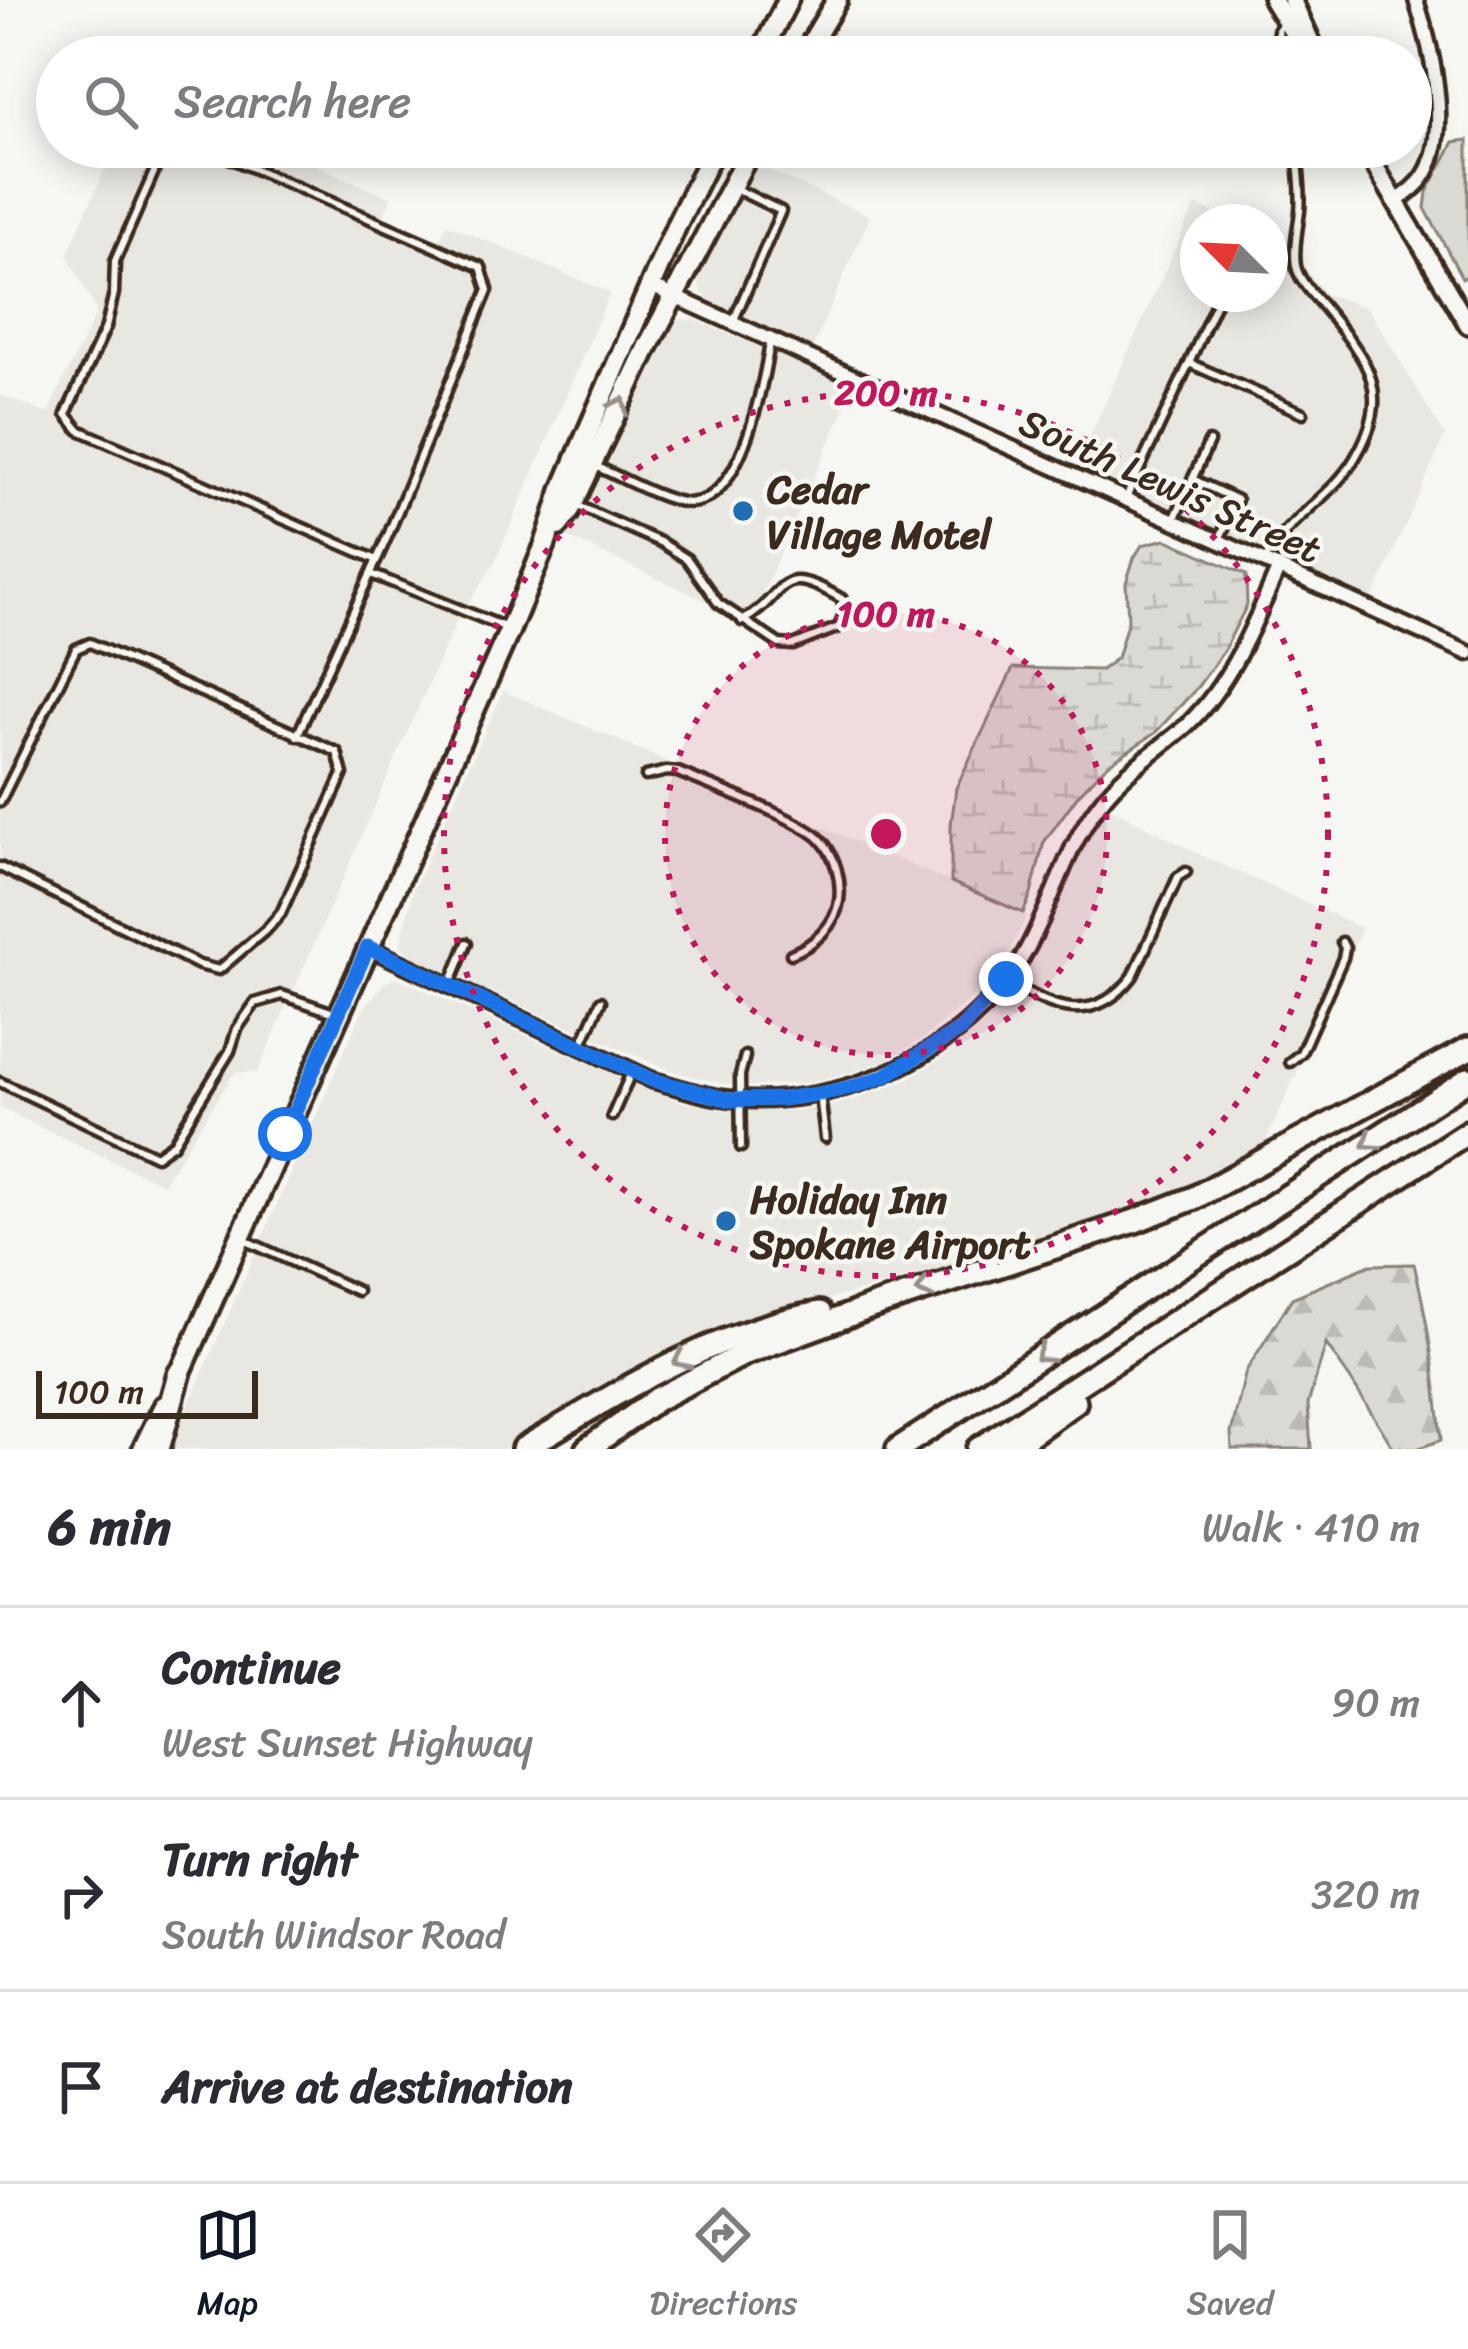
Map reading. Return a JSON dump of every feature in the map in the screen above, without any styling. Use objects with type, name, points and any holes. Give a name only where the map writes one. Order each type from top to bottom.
[{"type":"highway","points":[[587,1449],[657,1399],[746,1353],[1194,1198],[1468,1049]]},
{"type":"highway","points":[[898,1449],[1468,1078]]},
{"type":"highway","points":[[978,1449],[1468,1132]]},
{"type":"highway","points":[[1010,1449],[1275,1258]]},
{"type":"highway","points":[[523,1449],[644,1378],[701,1351],[793,1319],[874,1306]]},
{"type":"highway","points":[[150,1449],[179,1375]]},
{"type":"main road","points":[[770,36],[788,0]]},
{"type":"main road","points":[[816,36],[837,0]]},
{"type":"main road","points":[[1274,0],[1295,36]]},
{"type":"main road","points":[[1292,0],[1308,36]]},
{"type":"main road","points":[[179,1375],[510,628],[563,489],[705,168]]},
{"type":"main road","points":[[545,544],[572,504],[741,168]]},
{"type":"street","points":[[1416,0],[1425,36]]},
{"type":"street","points":[[1432,68],[1436,139],[1432,158]]},
{"type":"street","points":[[1376,168],[1468,325]]},
{"type":"street","points":[[1396,201],[1424,178],[1428,168]]},
{"type":"street","name":"South Lewis Street","points":[[651,286],[1468,653]]},
{"type":"street","points":[[368,947],[652,1080],[692,1090],[740,1099],[782,1099],[885,1076],[961,1029],[1020,961],[1095,808],[1117,781],[1191,721],[1223,682],[1279,567]]},
{"type":"lane","points":[[1278,36],[1285,20]]},
{"type":"lane","points":[[156,168],[115,261],[106,327],[66,414],[79,430],[377,560]]},
{"type":"lane","points":[[252,168],[481,268],[488,290],[377,560],[297,736]]},
{"type":"lane","points":[[1264,560],[1280,534],[1345,473],[1375,409],[1372,377],[1341,326],[1297,270],[1297,168]]},
{"type":"lane","points":[[731,186],[781,211],[733,322]]},
{"type":"lane","points":[[1126,498],[1212,312]]},
{"type":"lane","points":[[592,464],[684,503],[705,501],[717,493],[756,417],[770,339]]},
{"type":"lane","points":[[1189,363],[1303,413]]},
{"type":"lane","points":[[1174,520],[1209,442]]},
{"type":"lane","points":[[1192,479],[1237,500],[1219,540]]},
{"type":"lane","points":[[572,504],[662,543],[687,559],[718,603],[742,621],[779,644],[794,645],[838,627],[844,614],[842,598],[796,580],[781,584],[742,621]]},
{"type":"lane","points":[[371,574],[510,628]]},
{"type":"lane","points":[[0,802],[76,649],[90,644],[337,752],[344,774],[281,913],[219,970],[199,965],[0,867]]},
{"type":"lane","points":[[646,776],[678,772],[805,827],[824,842],[837,870],[838,906],[827,929],[791,954]]},
{"type":"lane","points":[[1006,979],[1054,1006],[1079,1009],[1105,1001],[1132,976],[1178,877],[1186,872]]},
{"type":"lane","points":[[1290,1062],[1301,1053],[1343,958],[1342,942]]},
{"type":"lane","points":[[450,984],[467,943]]},
{"type":"lane","points":[[0,1082],[156,1156],[173,1144],[255,1003],[282,995],[337,1014]]},
{"type":"lane","points":[[581,1046],[602,1001]]},
{"type":"lane","points":[[741,1147],[740,1075],[746,1056]]},
{"type":"lane","points":[[612,1116],[632,1070]]},
{"type":"lane","points":[[820,1094],[825,1138]]},
{"type":"lane","points":[[239,1238],[357,1291]]},
{"type":"shaded area","points":[[106,168],[321,168],[391,198],[383,217],[430,238],[441,237],[447,224],[610,293],[494,564],[455,624],[257,1073],[235,1072],[163,1184],[0,1108],[0,394],[47,414],[97,312],[67,255]]},
{"type":"shaded area","points":[[749,168],[763,168],[870,216],[811,351],[710,303],[700,289],[697,265]]},
{"type":"shaded area","points":[[1180,238],[1180,312],[1288,312],[1288,243],[1300,248],[1305,269],[1325,294],[1368,308],[1445,436],[1372,600],[1076,467]]},
{"type":"shaded area","points":[[680,319],[695,320],[854,387],[750,621],[565,536],[664,331]]},
{"type":"shaded area","points":[[503,691],[1027,915],[1011,948],[972,997],[892,1058],[812,1082],[760,1086],[736,1086],[653,1063],[416,959],[400,946],[413,891]]},
{"type":"shaded area","points":[[1109,807],[1198,854],[1362,928],[1264,1145],[1170,1194],[994,1255],[784,1311],[700,1339],[504,1449],[169,1449],[363,1009],[386,982],[397,978],[683,1102],[756,1111],[845,1103],[904,1081],[943,1057],[999,1007],[1032,962],[1076,859]]},
{"type":"green space","points":[[1468,140],[1468,276],[1462,278],[1425,208],[1427,192],[1454,142]]},
{"type":"green space","points":[[1165,539],[1246,575],[1247,605],[1223,652],[1155,733],[1107,765],[1078,795],[1044,842],[1023,913],[951,882],[956,788],[1013,668],[1101,670],[1117,658],[1128,620],[1126,583],[1134,558],[1142,545]]},
{"type":"green space","points":[[1414,1264],[1441,1440],[1417,1449],[1394,1449],[1326,1344],[1308,1404],[1311,1449],[1232,1449],[1231,1433],[1246,1371],[1292,1298],[1370,1265]]},
{"type":"place","name":"Cedar Village Motel","points":[[743,511]]},
{"type":"place","name":"Holiday Inn Spokane Airport","points":[[726,1221]]},
{"type":"route","points":[[285,1134],[368,947],[652,1080],[730,1100],[824,1093],[885,1076],[961,1029],[1006,979]]}]
